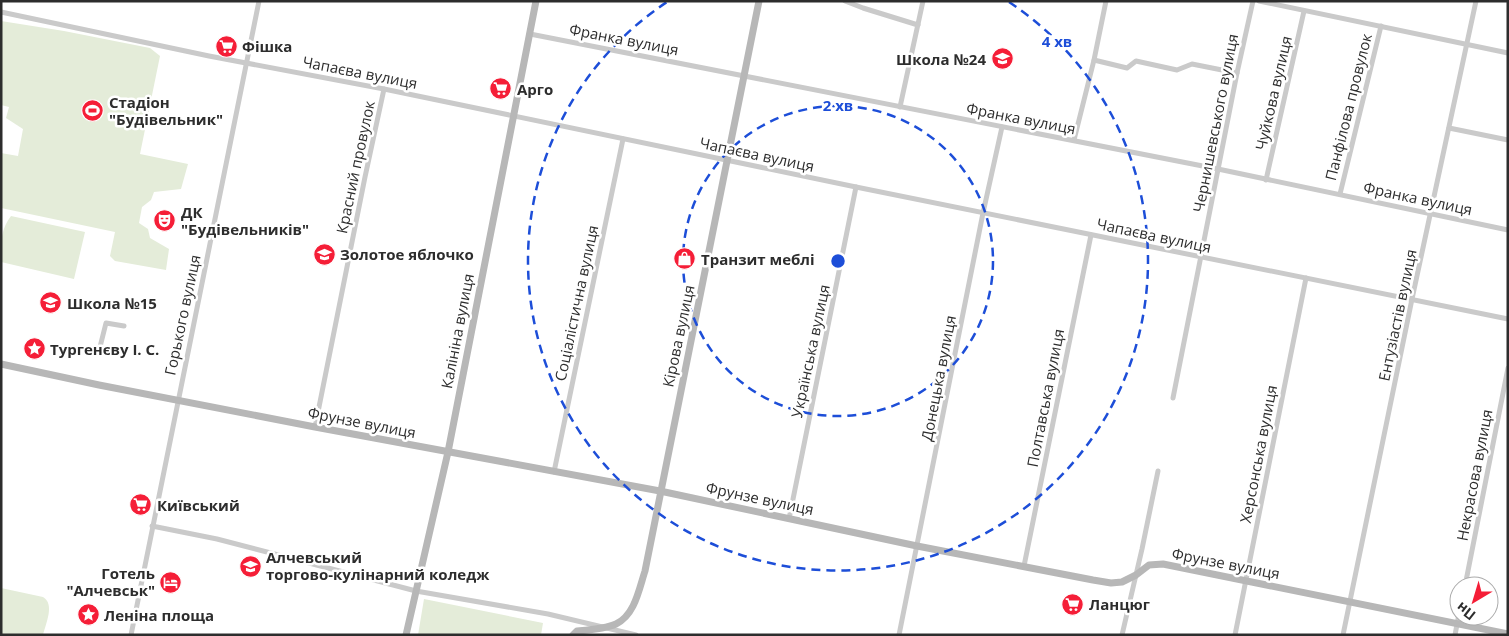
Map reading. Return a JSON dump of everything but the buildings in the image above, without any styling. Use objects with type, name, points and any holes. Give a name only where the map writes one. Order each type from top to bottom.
[{"type":"street","name":"Горького вулиця","points":[[131,635],[259,1]]},
{"type":"street","name":"Калініна вулиця","points":[[406,635],[448,452],[536,1]]},
{"type":"street","name":"Кірова вулиця","points":[[573,635],[577,631],[615,624],[625,618],[635,604],[644,571],[759,1]]},
{"type":"street","points":[[845,1],[918,25]]},
{"type":"street","points":[[900,107],[923,1]]},
{"type":"street","points":[[1074,140],[1094,60],[1106,1]]},
{"type":"street","name":"Чернишевського вулиця","points":[[1173,398],[1253,1]]},
{"type":"street","points":[[1259,1],[1508,53]]},
{"type":"street","name":"Ентузіастів вулиця","points":[[1343,635],[1476,1]]},
{"type":"street","name":"Чуйкова вулиця","points":[[1266,180],[1304,11]]},
{"type":"street","name":"Чапаєва вулиця","points":[[1,12],[208,56],[384,89],[856,188],[1508,318]]},
{"type":"street","name":"Панфілова провулок","points":[[1340,194],[1381,26]]},
{"type":"street","name":"Франка вулиця","points":[[530,34],[1074,140],[1508,230]]},
{"type":"street","points":[[1094,60],[1127,68],[1136,61],[1177,70],[1192,64],[1237,73]]},
{"type":"street","name":"Красний провулок","points":[[315,427],[384,89]]},
{"type":"street","name":"Донецька вулиця","points":[[899,635],[983,213],[1002,127]]},
{"type":"street","points":[[1449,128],[1508,140]]},
{"type":"street","name":"Соціалістична вулиця","points":[[554,472],[623,139]]},
{"type":"street","name":"Українська вулиця","points":[[789,519],[856,188]]},
{"type":"street","name":"Полтавська вулиця","points":[[1024,566],[1091,235]]},
{"type":"street","name":"Херсонська вулиця","points":[[1235,635],[1306,278]]},
{"type":"street","points":[[100,347],[106,323],[124,326]]},
{"type":"street","name":"Фрунзе вулиця","points":[[1,364],[315,427],[660,491],[917,546],[1111,583],[1122,582],[1136,575],[1149,565],[1163,564],[1449,622]]},
{"type":"street","name":"Некрасова вулиця","points":[[1466,576],[1508,368]]},
{"type":"street","points":[[1122,635],[1158,471]]},
{"type":"street","points":[[152,526],[217,540],[416,591],[548,614],[636,635]]},
{"type":"street","name":"Фрунзе вулиця","points":[[1467,626],[1508,634]]},
{"type":"green space","points":[[1,21],[150,48],[160,56],[140,154],[188,164],[181,189],[154,192],[151,200],[142,207],[139,223],[148,229],[150,238],[169,249],[166,270],[115,261],[110,256],[115,232],[1,208],[1,153],[18,156],[23,129],[6,118],[9,107],[1,105]]},
{"type":"green space","points":[[11,216],[85,232],[74,279],[1,262],[3,232]]},
{"type":"green space","points":[[1,588],[43,597],[47,600],[49,614],[43,635],[1,635]]},
{"type":"green space","points":[[424,599],[543,623],[541,635],[418,635]]},
{"type":"place","name":"Фішка","points":[[226,46]]},
{"type":"place","name":"Школа №24","points":[[1002,59]]},
{"type":"place","name":"Арго","points":[[501,89]]},
{"type":"place","name":"Стадіон \"Будівельник\"","points":[[93,111]]},
{"type":"place","name":"ДК \"Будівельників\"","points":[[165,221]]},
{"type":"place","name":"Золотое яблочко","points":[[324,254]]},
{"type":"place","name":"Транзит меблі","points":[[685,259]]},
{"type":"place","name":"Школа №15","points":[[51,303]]},
{"type":"place","name":"Тургенєву І. С.","points":[[34,349]]},
{"type":"place","name":"Київський","points":[[141,505]]},
{"type":"place","name":"Алчевський торгово-кулінарний коледж","points":[[250,566]]},
{"type":"place","name":"Готель \"Алчевськ\"","points":[[171,582]]},
{"type":"place","name":"Ланцюг","points":[[1073,604]]},
{"type":"place","name":"Леніна площа","points":[[88,615]]}]
